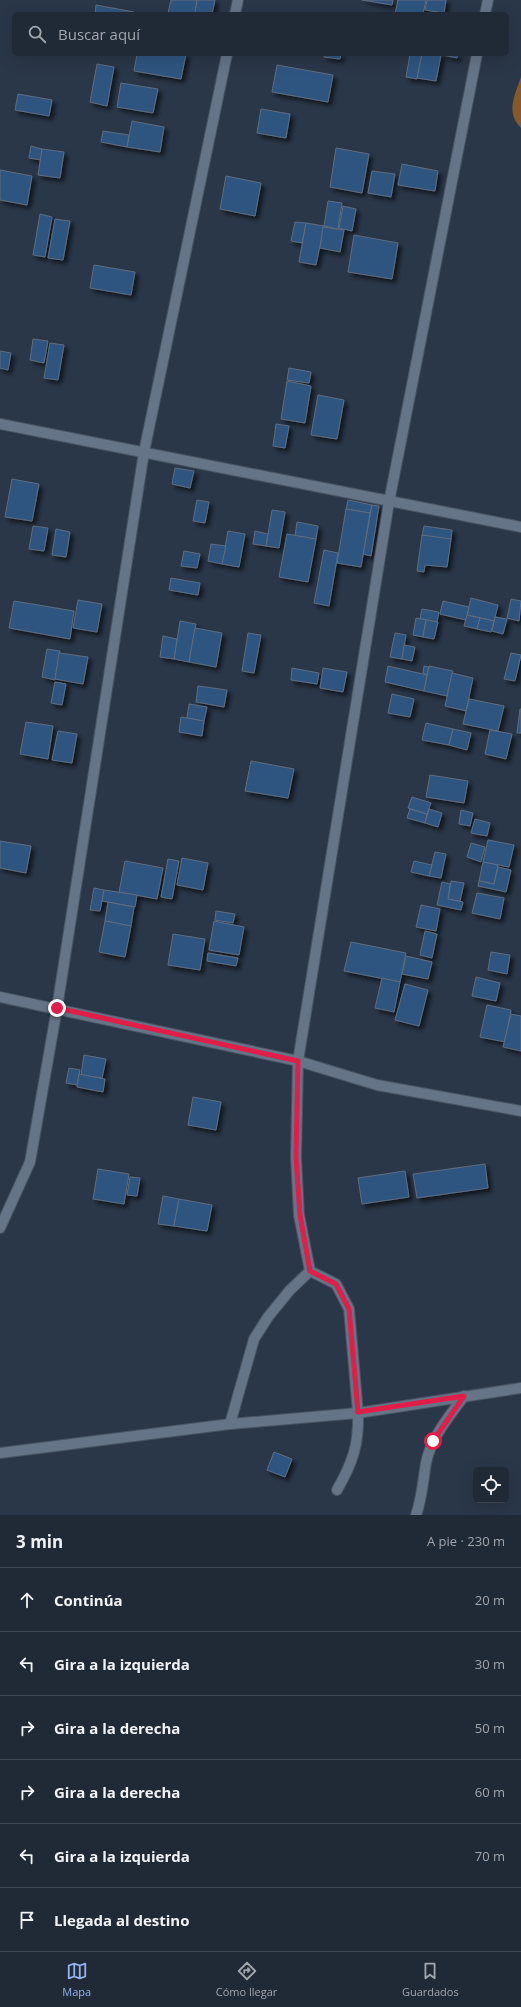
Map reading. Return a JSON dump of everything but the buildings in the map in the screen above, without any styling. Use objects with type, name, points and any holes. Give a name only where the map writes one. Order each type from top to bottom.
[{"type":"street","points":[[235,12],[238,0]]},
{"type":"street","points":[[485,12],[488,0]]},
{"type":"street","points":[[0,1228],[30,1162],[57,1008],[144,452],[227,56]]},
{"type":"street","points":[[310,1271],[300,1215],[296,1157],[298,1061],[389,502],[477,56]]},
{"type":"street","points":[[0,424],[521,527]]},
{"type":"street","points":[[1,998],[57,1008],[298,1061],[377,1085],[521,1111]]},
{"type":"street","points":[[310,1271],[336,1284],[349,1309],[359,1434],[351,1466],[337,1490]]},
{"type":"street","points":[[230,1424],[254,1339],[268,1317],[290,1290],[310,1271]]},
{"type":"street","points":[[0,1453],[230,1424],[358,1412],[521,1388]]},
{"type":"street","points":[[416,1515],[421,1500],[426,1463],[433,1441],[464,1396]]},
{"type":"shaded area","points":[[521,77],[521,128],[513,116],[512,110],[514,97]]},
{"type":"route","points":[[57,1008],[298,1061],[296,1157],[300,1215],[310,1271],[336,1284],[349,1309],[358,1412],[464,1396],[433,1441]]}]
